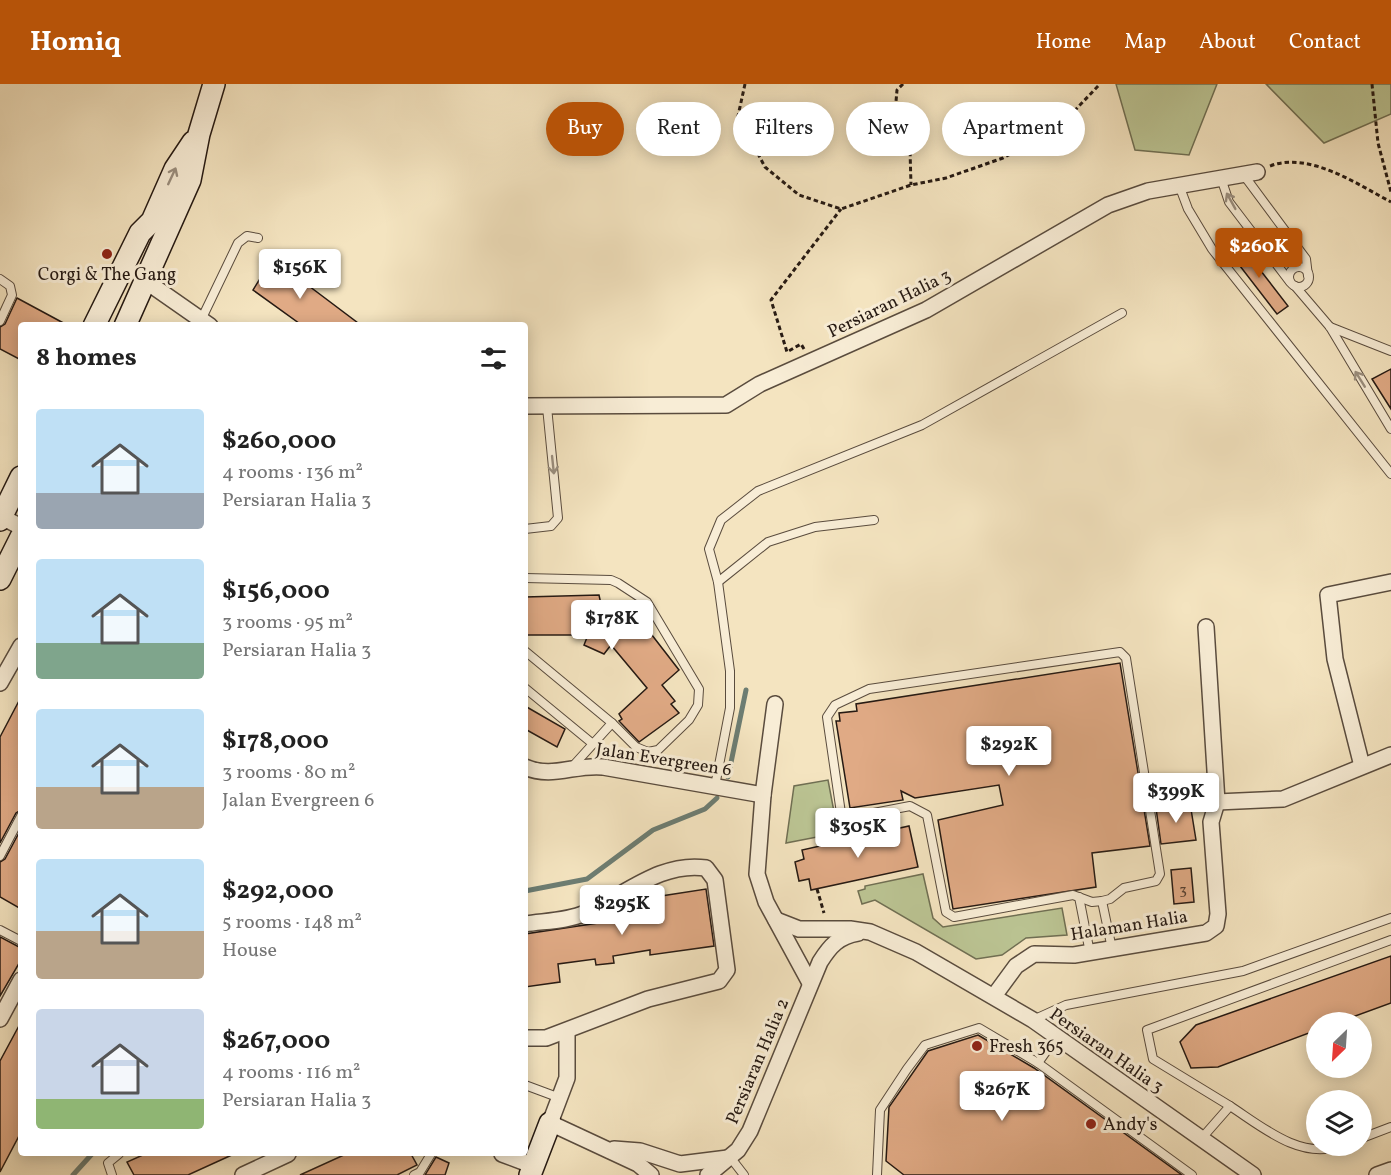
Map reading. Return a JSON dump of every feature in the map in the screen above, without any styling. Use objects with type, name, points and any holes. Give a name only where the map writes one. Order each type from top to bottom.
[{"type":"main road","points":[[127,322],[147,282],[190,180],[199,135],[214,84]]},
{"type":"main road","points":[[147,282],[140,274],[138,263],[150,238],[152,221],[175,169],[199,135]]},
{"type":"main road","points":[[96,322],[140,233],[152,221]]},
{"type":"main road","points":[[110,322],[129,290],[137,283],[147,282]]},
{"type":"main road","points":[[0,518],[18,483]]},
{"type":"main road","points":[[0,579],[18,543]]},
{"type":"main road","points":[[532,1170],[550,1123]]},
{"type":"street","name":"Persiaran Halia 3","points":[[528,406],[726,405],[760,384],[926,310],[1108,205],[1148,190],[1250,173]]},
{"type":"street","points":[[147,282],[206,322]]},
{"type":"street","points":[[0,518],[18,525]]},
{"type":"street","points":[[1362,766],[1335,659],[1328,595],[1391,582]]},
{"type":"street","points":[[1206,627],[1217,802],[1283,798],[1317,787],[1391,755]]},
{"type":"street","points":[[0,683],[18,651]]},
{"type":"street","name":"Persiaran Halia 2","points":[[775,704],[763,795],[757,874],[762,894],[810,983]]},
{"type":"street","name":"Jalan Evergreen 6","points":[[528,767],[546,773],[584,766],[603,767],[763,795]]},
{"type":"street","name":"Halaman Halia","points":[[994,996],[1016,966],[1034,954],[1074,955],[1206,933],[1216,926],[1218,914],[1211,822],[1217,802]]},
{"type":"street","points":[[528,923],[584,914],[618,893],[667,871],[694,866],[706,868],[715,880],[727,970],[719,981],[648,999],[546,1038],[528,1038]]},
{"type":"street","points":[[776,920],[799,930],[850,929],[870,932]]},
{"type":"street","name":"Persiaran Halia 3","points":[[870,932],[908,947],[1033,1020],[1253,1175]]},
{"type":"street","name":"Persiaran Halia 2","points":[[708,1175],[730,1157],[750,1131],[820,962],[834,943],[844,936],[870,932]]},
{"type":"street","points":[[0,1019],[18,986]]},
{"type":"street","points":[[567,1031],[569,1067],[550,1123],[638,1164],[651,1175]]},
{"type":"street","points":[[602,1148],[640,1151],[680,1164],[730,1157]]},
{"type":"street","points":[[243,1175],[277,1156]]},
{"type":"street","points":[[506,1156],[532,1170]]},
{"type":"street","points":[[1377,1175],[1391,1170]]},
{"type":"lane","points":[[1250,173],[1306,259],[1308,276],[1305,285],[1293,284]]},
{"type":"lane","points":[[1221,178],[1229,202],[1330,327],[1391,429]]},
{"type":"lane","points":[[1179,185],[1188,209],[1212,249],[1391,474]]},
{"type":"lane","points":[[206,322],[238,243],[247,236],[258,238]]},
{"type":"lane","points":[[1293,284],[1289,276],[1294,268],[1303,268],[1308,276]]},
{"type":"lane","points":[[0,279],[10,286],[12,295],[0,321]]},
{"type":"lane","points":[[715,786],[730,708],[730,672],[718,582],[709,549],[721,520],[758,491],[922,425],[1122,313]]},
{"type":"lane","points":[[1330,327],[1391,351]]},
{"type":"lane","points":[[528,529],[552,526],[558,518],[547,407]]},
{"type":"lane","points":[[718,582],[768,542],[815,526],[874,520]]},
{"type":"lane","points":[[528,578],[611,580],[647,602],[699,689],[698,705],[690,720],[658,750],[648,752],[636,747],[612,723],[528,653]]},
{"type":"lane","points":[[1120,652],[1126,658],[1160,874],[1159,878],[1152,883],[1124,888],[1110,899],[1102,900],[1092,902],[1073,896],[950,915],[946,912],[927,814],[910,806],[853,817],[846,817],[841,813],[826,724],[830,710],[835,705],[869,689],[1120,652]]},
{"type":"lane","points":[[528,692],[593,744]]},
{"type":"lane","points":[[570,770],[612,723]]},
{"type":"lane","points":[[0,856],[18,822]]},
{"type":"lane","points":[[1079,897],[1090,952]]},
{"type":"lane","points":[[1102,900],[1112,949]]},
{"type":"lane","points":[[1033,1020],[1066,1005],[1243,971],[1391,918]]},
{"type":"lane","points":[[0,930],[18,939]]},
{"type":"lane","points":[[1306,1146],[1288,1143],[1153,1059],[1147,1030],[1391,940]]},
{"type":"lane","points":[[877,1175],[880,1110],[910,1071],[925,1045],[979,1028],[1038,1063],[1192,1175]]},
{"type":"lane","points":[[1038,1063],[1057,1036]]},
{"type":"lane","points":[[528,1086],[560,1098]]},
{"type":"lane","points":[[1201,1139],[1230,1106]]},
{"type":"lane","points":[[1372,1134],[1391,1127]]},
{"type":"lane","points":[[112,1175],[108,1163],[117,1156]]},
{"type":"lane","points":[[414,1175],[420,1172],[430,1156]]},
{"type":"lane","points":[[730,1157],[744,1175]]},
{"type":"path","points":[[745,84],[738,116],[765,167],[799,195],[841,209]]},
{"type":"path","points":[[903,84],[897,90],[894,125],[910,150],[911,185]]},
{"type":"path","points":[[1372,84],[1378,143],[1391,192]]},
{"type":"path","points":[[801,344],[787,352],[771,300],[841,209],[911,185],[946,178],[1003,158],[1059,127],[1099,86]]},
{"type":"path","points":[[1250,173],[1276,164],[1301,162],[1350,181],[1391,202]]},
{"type":"path","points":[[817,889],[823,911]]},
{"type":"green space","points":[[1116,84],[1217,84],[1189,155],[1135,150]]},
{"type":"green space","points":[[1266,84],[1391,84],[1391,114],[1324,143]]},
{"type":"green space","points":[[828,780],[838,833],[786,843],[794,786]]},
{"type":"green space","points":[[923,874],[933,918],[943,927],[1062,908],[1067,935],[1026,938],[1002,955],[976,959],[875,900],[862,904],[858,891],[865,889],[865,886]]},
{"type":"building","points":[[1240,244],[1288,306],[1277,314],[1230,253]]},
{"type":"building","points":[[269,264],[282,272],[285,268],[357,322],[297,322],[253,290]]},
{"type":"building","points":[[17,298],[62,322],[18,322],[18,358],[0,349],[0,327],[5,324]]},
{"type":"building","points":[[1391,369],[1391,409],[1372,379]]},
{"type":"building","points":[[599,595],[605,623],[631,608],[679,670],[662,685],[675,701],[671,704],[679,713],[639,742],[619,721],[622,719],[619,714],[647,688],[611,645],[604,654],[584,645],[588,635],[528,635],[528,597]]},
{"type":"building","points":[[1120,663],[1150,846],[1092,853],[1096,887],[953,909],[938,820],[1003,805],[999,785],[915,798],[901,791],[903,800],[850,808],[836,721],[840,721],[839,713],[857,711],[856,704]]},
{"type":"building","points":[[18,703],[18,812],[0,843],[0,737]]},
{"type":"building","points":[[528,708],[565,729],[557,747],[528,731]]},
{"type":"building","points":[[1190,803],[1196,840],[1161,844],[1156,808]]},
{"type":"building","points":[[909,826],[918,867],[811,890],[809,879],[799,881],[795,862],[804,859],[802,850]]},
{"type":"building","points":[[18,835],[18,907],[0,897],[0,862],[5,859]]},
{"type":"building","points":[[1191,868],[1194,902],[1174,904],[1171,870]]},
{"type":"building","points":[[706,889],[714,946],[650,955],[650,950],[613,956],[614,963],[596,965],[595,959],[558,964],[560,982],[528,987],[528,934],[611,921],[611,915],[624,913],[623,909],[643,906],[642,899]]},
{"type":"building","points":[[0,937],[18,946],[18,965],[0,996]]},
{"type":"building","points":[[1391,956],[1391,1003],[1366,1012],[1306,1012],[1306,1034],[1218,1067],[1191,1068],[1180,1042],[1196,1025]]},
{"type":"building","points":[[18,1028],[18,1138],[0,1172],[0,1061]]},
{"type":"building","points":[[978,1035],[1034,1068],[1182,1175],[904,1175],[886,1161],[889,1107],[928,1051]]},
{"type":"building","points":[[140,1156],[230,1156],[188,1175],[134,1175],[127,1162]]},
{"type":"building","points":[[342,1156],[412,1156],[417,1165],[397,1175],[300,1175]]},
{"type":"building","points":[[436,1157],[449,1163],[445,1175],[425,1175]]},
{"type":"waterway","points":[[728,777],[746,690]]},
{"type":"waterway","points":[[528,890],[587,879],[653,830],[705,809],[717,798]]},
{"type":"waterway","points":[[73,1175],[90,1156]]},
{"type":"place","name":"Corgi & The Gang","points":[[107,254]]},
{"type":"place","name":"Fresh 365","points":[[977,1046]]},
{"type":"place","name":"Andy's","points":[[1091,1124]]}]
